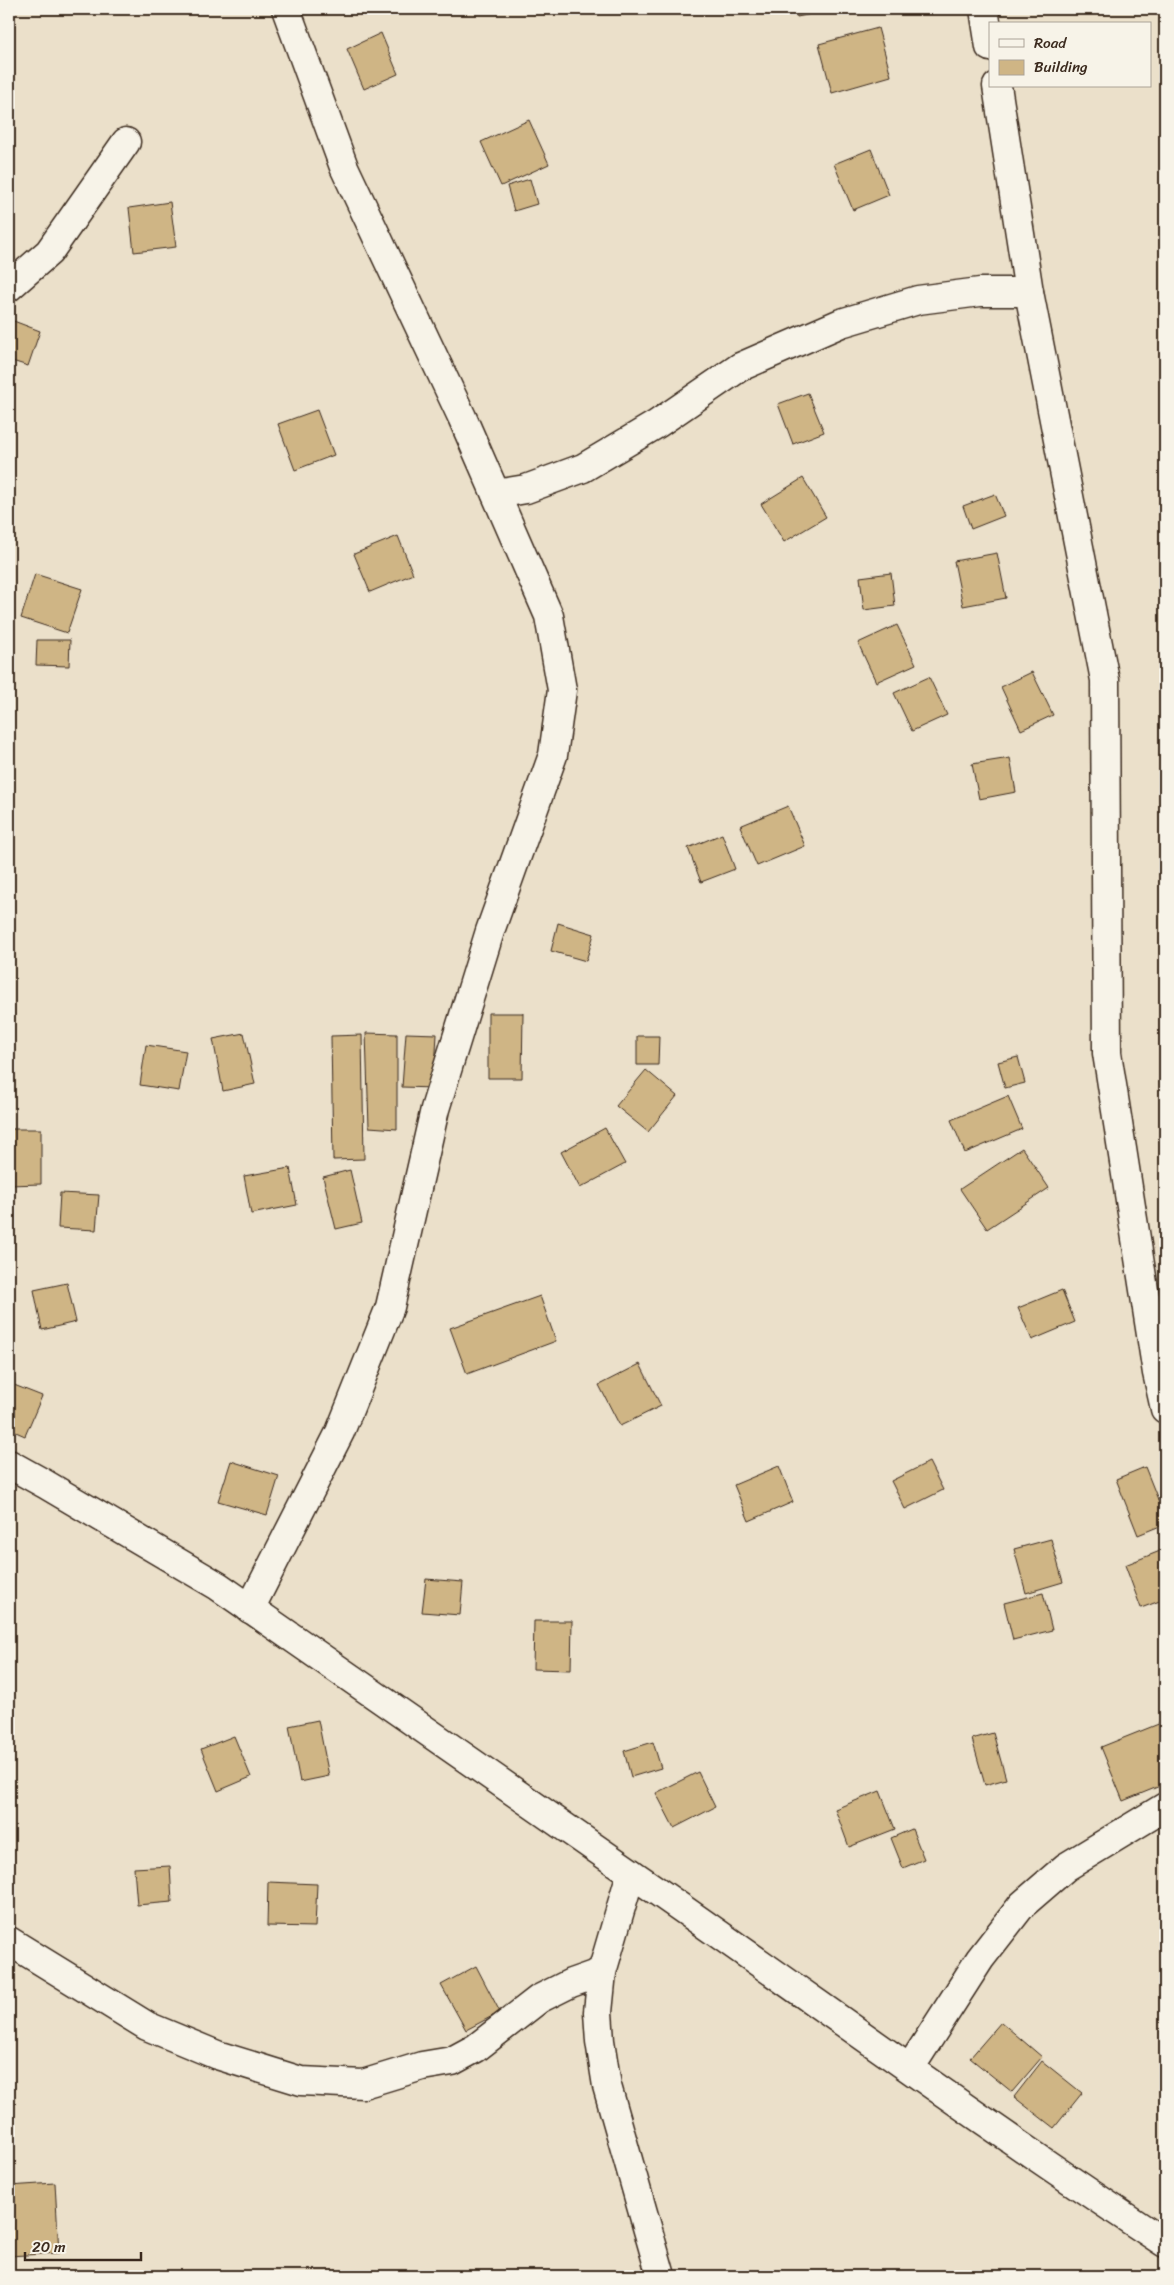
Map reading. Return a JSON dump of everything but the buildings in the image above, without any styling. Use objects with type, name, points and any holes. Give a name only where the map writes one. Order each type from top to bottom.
[{"type":"street","points":[[250,1609],[340,1432],[390,1307],[435,1109],[490,932],[553,755],[562,690],[549,616],[496,494],[344,167],[286,9]]},
{"type":"street","points":[[984,9],[989,40]]},
{"type":"street","points":[[996,88],[1029,292],[1105,680],[1107,1053],[1157,1373],[1165,1409]]},
{"type":"street","points":[[9,287],[50,252],[126,142]]},
{"type":"street","points":[[496,494],[526,489],[583,468],[657,424],[740,367],[841,323],[918,300],[980,292],[1029,292]]},
{"type":"street","points":[[9,1464],[210,1581],[631,1873],[1055,2171],[1165,2243]]},
{"type":"street","points":[[910,2068],[980,1959],[1022,1905],[1066,1867],[1165,1806]]},
{"type":"street","points":[[631,1873],[602,1972],[598,2012],[600,2041],[607,2086],[661,2276]]},
{"type":"street","points":[[9,1940],[147,2026],[217,2055],[301,2082],[363,2084],[422,2066],[452,2061],[476,2048],[539,1999],[602,1972]]}]
